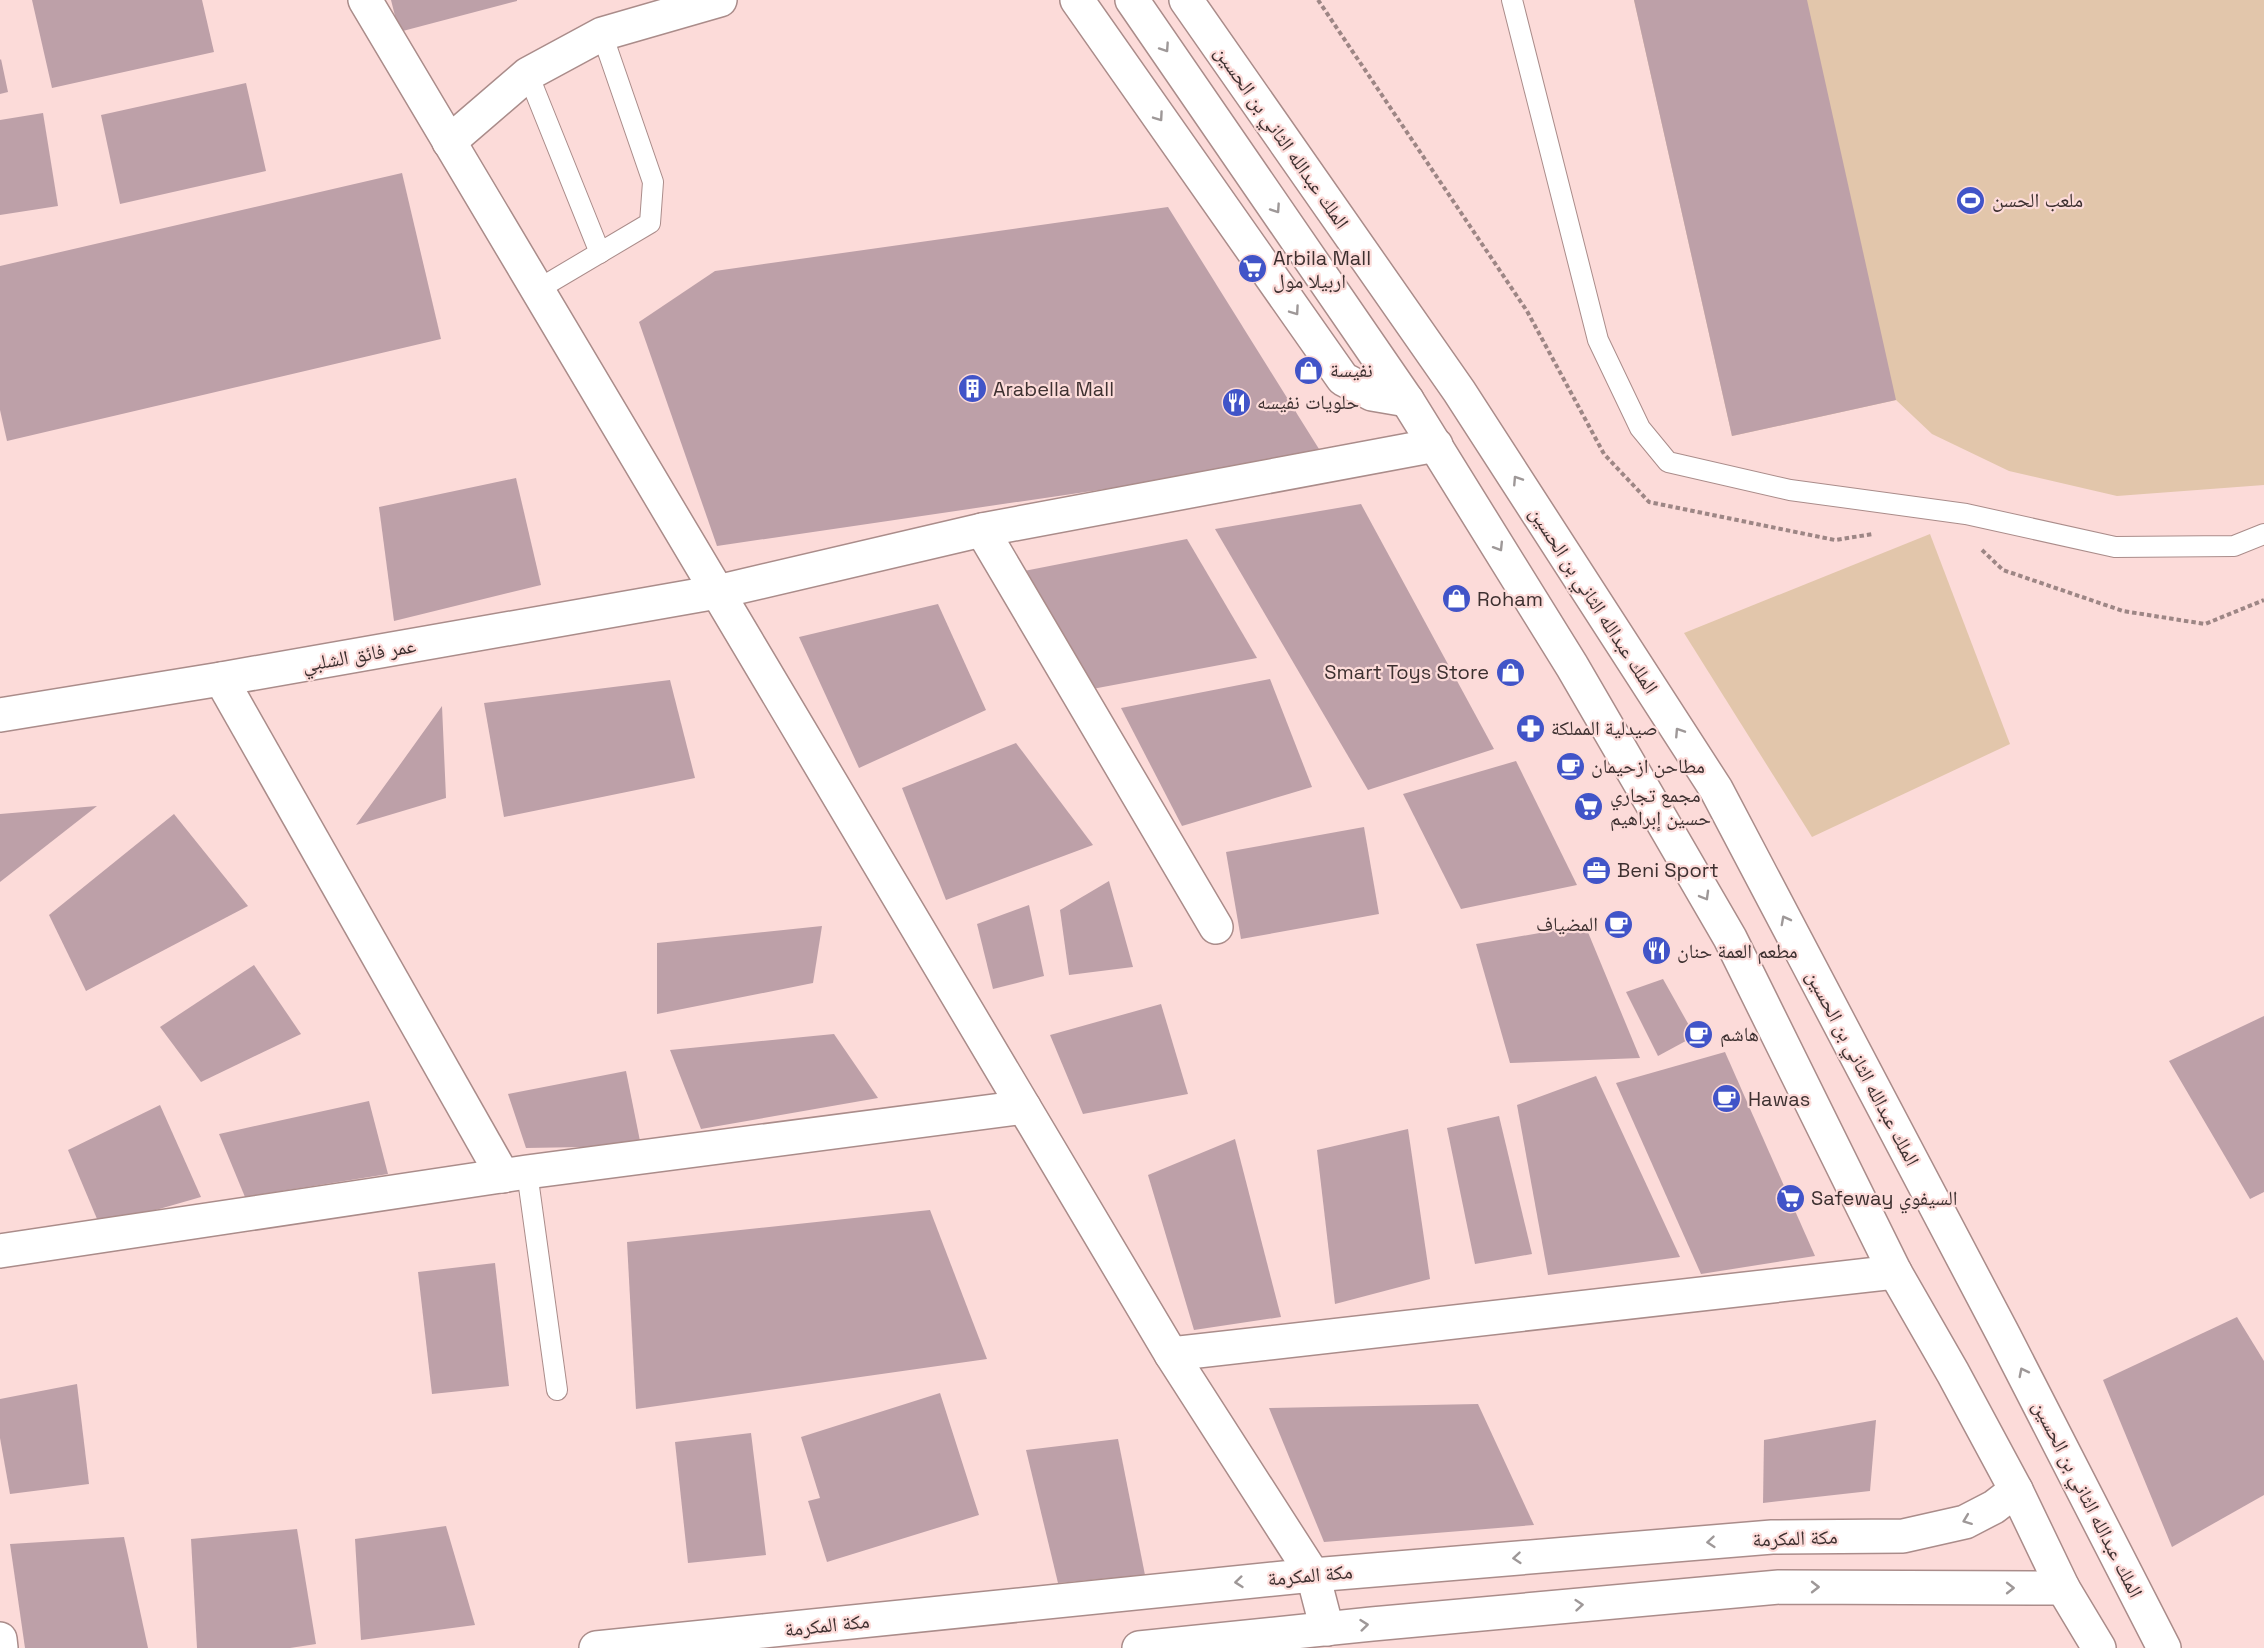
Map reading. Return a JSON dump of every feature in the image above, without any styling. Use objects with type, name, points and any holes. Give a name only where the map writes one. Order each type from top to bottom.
[{"type":"street","points":[[365,0],[1171,1354],[1313,1575],[1327,1629]]},
{"type":"street","points":[[450,142],[528,74],[602,34],[720,0]]},
{"type":"street","points":[[1077,0],[1343,379],[1372,394],[1407,400]]},
{"type":"street","points":[[1132,0],[1407,400],[1572,666],[1730,938],[1895,1272],[2016,1490],[2063,1588],[2099,1648]]},
{"type":"street","name":"الملك عبدالله الثاني بن الحسين","points":[[1186,0],[1459,391],[1716,789],[2004,1334],[2164,1648]]},
{"type":"street","name":"عمر فائق الشلبي","points":[[0,716],[717,592],[982,530],[1436,446]]},
{"type":"street","points":[[982,530],[1216,927]]},
{"type":"street","points":[[221,679],[515,1174]]},
{"type":"street","points":[[0,1251],[515,1174],[1024,1107]]},
{"type":"street","points":[[1171,1354],[1895,1272]]},
{"type":"street","name":"مكة المكرمة","points":[[596,1648],[1313,1575],[1772,1538],[1903,1536],[1965,1522],[1995,1507],[2016,1490]]},
{"type":"street","points":[[1772,1538],[1779,1587]]},
{"type":"street","points":[[1139,1648],[1779,1587],[2063,1588]]},
{"type":"street","points":[[0,1639],[1,1648]]},
{"type":"lane","points":[[1512,0],[1598,340],[1640,428],[1668,462],[1790,490],[1966,514],[2115,547],[2234,546],[2264,534]]},
{"type":"lane","points":[[537,290],[650,223],[653,182],[602,34]]},
{"type":"lane","points":[[528,74],[600,253]]},
{"type":"lane","points":[[515,1174],[556,1390]]},
{"type":"path","points":[[1318,0],[1527,312],[1604,454],[1649,502],[1835,540],[1882,532]]},
{"type":"path","points":[[1979,548],[2003,570],[2123,611],[2205,624],[2264,600]]},
{"type":"shaded area","name":"ملعب الحسن","points":[[1634,0],[2264,0],[2264,485],[2117,496],[2009,471],[1932,434],[1896,400],[1732,436]]},
{"type":"shaded area","points":[[1930,534],[2010,744],[1812,837],[1684,633]]},
{"type":"building","points":[[32,0],[202,0],[214,52],[52,88]]},
{"type":"building","points":[[391,0],[517,0],[517,1],[399,32]]},
{"type":"building","points":[[1634,0],[1807,0],[1896,400],[1732,436]]},
{"type":"building","points":[[0,60],[8,92],[0,94]]},
{"type":"building","points":[[246,83],[266,171],[120,204],[101,115]]},
{"type":"building","points":[[43,113],[58,206],[0,215],[0,120]]},
{"type":"building","points":[[402,173],[441,339],[7,441],[0,410],[0,266]]},
{"type":"building","name":"Arabella Mall","points":[[1168,207],[1324,457],[717,546],[639,322],[715,271]]},
{"type":"building","points":[[516,478],[541,585],[394,621],[379,507]]},
{"type":"building","points":[[1361,504],[1494,749],[1368,790],[1215,529]]},
{"type":"building","points":[[1187,539],[1257,658],[1087,690],[1019,572]]},
{"type":"building","points":[[938,604],[986,710],[859,768],[799,637]]},
{"type":"building","points":[[1270,679],[1312,787],[1182,826],[1121,708]]},
{"type":"building","points":[[670,680],[695,778],[504,817],[484,703]]},
{"type":"building","points":[[442,706],[446,798],[356,825],[399,766]]},
{"type":"building","points":[[1016,743],[1093,845],[946,900],[902,788]]},
{"type":"building","points":[[1516,761],[1577,885],[1461,909],[1403,794]]},
{"type":"building","points":[[97,806],[0,882],[0,814]]},
{"type":"building","points":[[174,814],[248,906],[86,991],[49,915]]},
{"type":"building","points":[[1364,827],[1379,914],[1241,939],[1226,852]]},
{"type":"building","points":[[1109,881],[1133,967],[1069,975],[1060,910]]},
{"type":"building","points":[[1029,905],[1044,976],[993,989],[977,924]]},
{"type":"building","points":[[1585,925],[1640,1058],[1510,1063],[1476,944]]},
{"type":"building","points":[[822,926],[813,983],[657,1014],[657,943]]},
{"type":"building","points":[[254,965],[301,1034],[201,1082],[160,1027]]},
{"type":"building","points":[[1663,979],[1695,1036],[1658,1056],[1626,992]]},
{"type":"building","points":[[1161,1004],[1188,1094],[1083,1114],[1050,1035]]},
{"type":"building","points":[[2264,1016],[2264,1192],[2250,1199],[2169,1061]]},
{"type":"building","points":[[834,1034],[878,1098],[701,1129],[670,1050]]},
{"type":"building","points":[[1725,1052],[1815,1256],[1701,1274],[1616,1083]]},
{"type":"building","points":[[626,1071],[641,1146],[526,1148],[508,1094]]},
{"type":"building","points":[[1596,1076],[1680,1257],[1548,1275],[1517,1105]]},
{"type":"building","points":[[369,1101],[388,1174],[245,1197],[219,1134]]},
{"type":"building","points":[[160,1105],[201,1197],[100,1226],[68,1150]]},
{"type":"building","points":[[1499,1116],[1532,1254],[1475,1264],[1447,1128]]},
{"type":"building","points":[[1408,1129],[1430,1279],[1335,1304],[1317,1150]]},
{"type":"building","points":[[1235,1139],[1281,1317],[1194,1330],[1148,1175]]},
{"type":"building","points":[[930,1210],[987,1359],[636,1409],[627,1242]]},
{"type":"building","points":[[495,1263],[509,1386],[432,1394],[418,1272]]},
{"type":"building","points":[[2237,1317],[2264,1361],[2264,1495],[2172,1547],[2103,1380]]},
{"type":"building","points":[[77,1384],[89,1484],[10,1494],[0,1438],[0,1399]]},
{"type":"building","points":[[940,1393],[979,1515],[827,1562],[808,1501],[820,1498],[801,1437]]},
{"type":"building","points":[[1478,1404],[1534,1525],[1324,1542],[1269,1408]]},
{"type":"building","points":[[1876,1420],[1870,1491],[1763,1503],[1764,1440]]},
{"type":"building","points":[[751,1433],[766,1555],[688,1563],[675,1442]]},
{"type":"building","points":[[1118,1439],[1145,1575],[1058,1583],[1026,1450]]},
{"type":"building","points":[[446,1526],[475,1625],[361,1640],[355,1539]]},
{"type":"building","points":[[297,1529],[316,1644],[290,1648],[197,1648],[191,1539]]},
{"type":"building","points":[[124,1537],[148,1648],[25,1648],[10,1544]]},
{"type":"place","name":"ملعب الحسن","points":[[1971,200]]},
{"type":"place","name":"Arbila Mall اربيلا مول","points":[[1252,269]]},
{"type":"place","name":"نفيسة","points":[[1309,370]]},
{"type":"place","name":"Arabella Mall","points":[[972,389]]},
{"type":"place","name":"حلويات نفيسه","points":[[1236,402]]},
{"type":"place","name":"Roham","points":[[1456,599]]},
{"type":"place","name":"Smart Toys Store","points":[[1510,672]]},
{"type":"place","name":"صيدلية المملكة","points":[[1530,728]]},
{"type":"place","name":"مطاحن ازحيمان","points":[[1570,766]]},
{"type":"place","name":"مجمع تجاري حسين إبراهيم","points":[[1589,806]]},
{"type":"place","name":"Beni Sport","points":[[1596,870]]},
{"type":"place","name":"المضياف","points":[[1619,924]]},
{"type":"place","name":"مطعم العمة حنان","points":[[1656,951]]},
{"type":"place","name":"هاشم","points":[[1699,1034]]},
{"type":"place","name":"Hawas","points":[[1727,1099]]},
{"type":"place","name":"Safeway السيفوي","points":[[1790,1198]]}]
